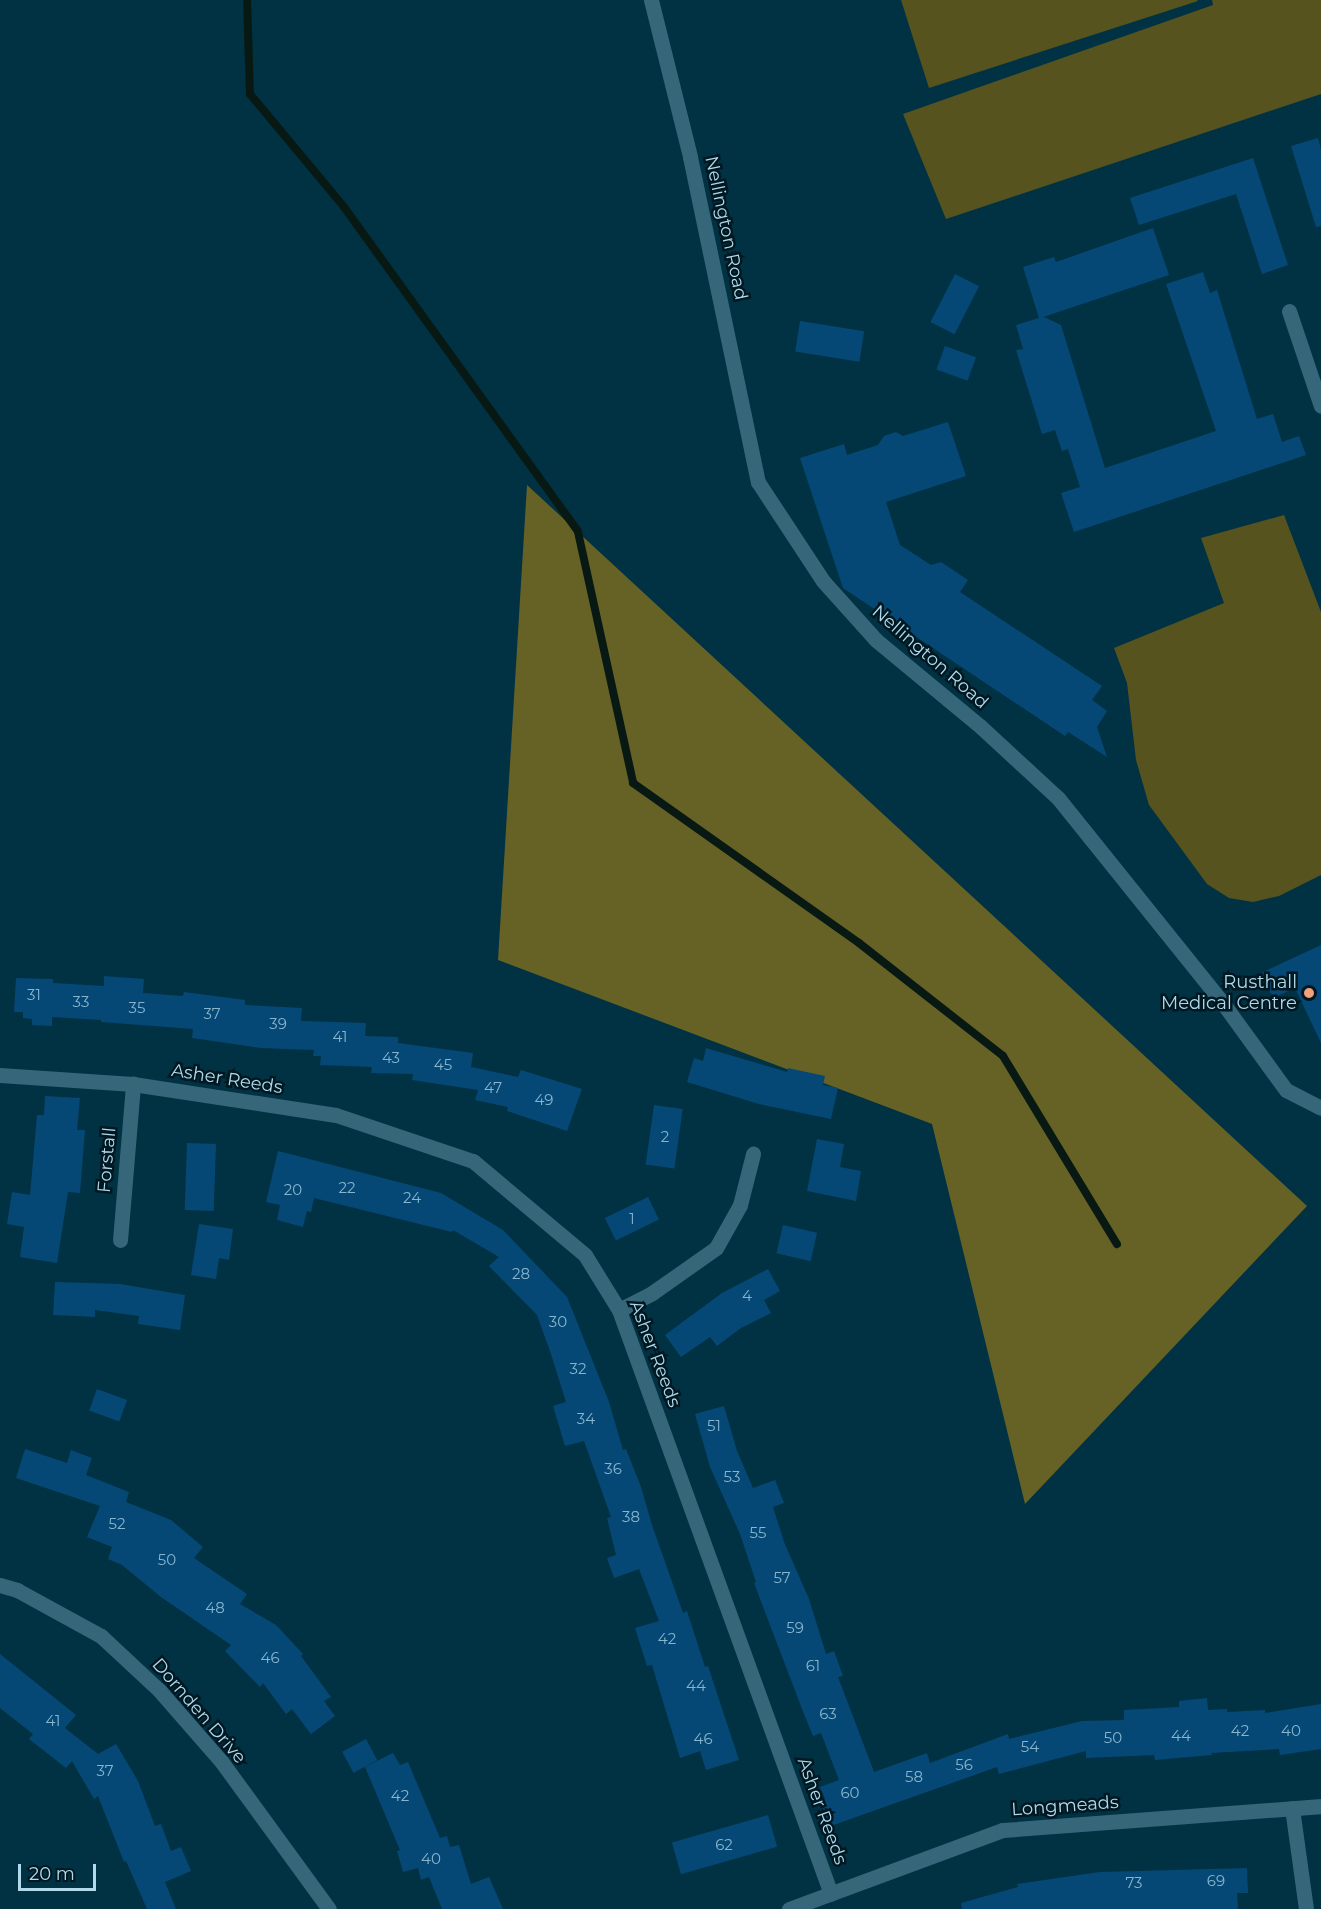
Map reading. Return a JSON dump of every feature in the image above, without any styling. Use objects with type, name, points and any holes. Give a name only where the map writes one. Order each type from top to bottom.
[{"type":"street","name":"Nellington Road","points":[[651,0],[693,167],[758,482],[823,581],[845,606],[876,640],[981,727],[1058,798],[1222,1002],[1286,1090],[1321,1108]]},
{"type":"street","points":[[1289,311],[1321,406]]},
{"type":"street","name":"Asher Reeds","points":[[0,1075],[133,1084],[336,1115],[473,1161],[585,1255],[619,1310],[831,1894]]},
{"type":"street","name":"Forstall","points":[[120,1240],[133,1084]]},
{"type":"street","points":[[619,1310],[652,1293],[716,1248],[740,1205],[753,1154]]},
{"type":"street","name":"Dornden Drive","points":[[0,1585],[17,1590],[100,1636],[159,1690],[221,1761],[329,1909]]},
{"type":"street","name":"Longmeads","points":[[789,1909],[1003,1830],[1321,1806]]},
{"type":"street","points":[[1292,1808],[1306,1909]]},
{"type":"shaded area","points":[[901,0],[1197,0],[1198,1],[929,88]]},
{"type":"shaded area","points":[[1212,0],[1321,0],[1321,94],[946,219],[903,114],[1213,5]]},
{"type":"shaded area","points":[[527,485],[1307,1206],[1025,1504],[932,1124],[498,960]]},
{"type":"shaded area","points":[[1284,515],[1321,612],[1321,875],[1279,896],[1253,902],[1229,898],[1207,884],[1149,805],[1136,760],[1127,683],[1114,648],[1224,603],[1201,538]]},
{"type":"building","points":[[1318,138],[1321,150],[1321,226],[1316,227],[1291,146]]},
{"type":"building","points":[[1253,158],[1288,265],[1262,274],[1236,194],[1139,225],[1130,198]]},
{"type":"building","points":[[1153,228],[1169,275],[1040,318],[1044,317],[1061,325],[1105,468],[1216,431],[1166,284],[1203,272],[1210,293],[1217,290],[1257,419],[1273,414],[1282,442],[1299,436],[1306,455],[1074,532],[1061,493],[1080,487],[1068,449],[1062,451],[1055,430],[1042,434],[1016,350],[1023,349],[1016,325],[1039,318],[1023,267],[1054,257],[1056,262]]},
{"type":"building","points":[[955,274],[979,286],[955,334],[930,322]]},
{"type":"building","points":[[800,321],[864,331],[859,362],[795,352]]},
{"type":"building","points":[[945,346],[976,357],[967,381],[936,369]]},
{"type":"building","points":[[948,422],[966,476],[886,502],[900,545],[931,565],[941,562],[968,580],[960,592],[1102,686],[1092,700],[1107,711],[1097,727],[1107,757],[1068,732],[1065,736],[843,588],[800,458],[844,444],[847,455],[878,445],[884,436],[896,432],[903,436]]},
{"type":"building","name":"Rusthall Medical Centre","points":[[1321,945],[1321,1043],[1295,988],[1273,998],[1261,973]]},
{"type":"building","points":[[104,976],[144,979],[143,993],[183,996],[184,992],[245,1000],[245,1005],[302,1008],[301,1021],[366,1023],[365,1036],[398,1037],[398,1043],[473,1053],[471,1067],[518,1077],[521,1070],[582,1089],[567,1131],[507,1111],[508,1107],[475,1100],[478,1090],[412,1080],[413,1074],[371,1073],[372,1067],[320,1065],[321,1056],[313,1056],[314,1050],[261,1048],[192,1038],[193,1029],[101,1022],[101,1020],[52,1017],[52,1026],[32,1025],[32,1019],[23,1018],[23,1012],[14,1012],[16,978],[53,979],[53,983],[104,986]]},
{"type":"building","points":[[706,1048],[787,1072],[788,1068],[825,1076],[823,1085],[838,1088],[831,1119],[759,1104],[687,1082],[694,1058],[703,1061]]},
{"type":"building","points":[[45,1096],[80,1098],[77,1130],[85,1130],[80,1193],[68,1192],[57,1263],[20,1257],[24,1227],[7,1224],[12,1192],[30,1195],[37,1115],[44,1115]]},
{"type":"building","points":[[654,1105],[683,1109],[674,1168],[646,1164]]},
{"type":"building","points":[[817,1139],[844,1144],[840,1167],[861,1171],[856,1201],[807,1191]]},
{"type":"building","points":[[187,1143],[216,1144],[214,1211],[185,1210]]},
{"type":"building","points":[[278,1151],[441,1193],[503,1230],[567,1297],[609,1402],[623,1450],[626,1449],[641,1487],[683,1613],[687,1611],[705,1667],[708,1666],[739,1760],[706,1770],[700,1751],[680,1758],[652,1665],[647,1666],[635,1628],[659,1621],[639,1569],[614,1578],[607,1558],[616,1555],[607,1518],[611,1517],[584,1441],[565,1446],[553,1406],[566,1402],[551,1354],[537,1315],[489,1266],[499,1257],[453,1230],[452,1232],[314,1198],[311,1212],[307,1211],[303,1227],[277,1220],[280,1205],[266,1202]]},
{"type":"building","points":[[648,1197],[659,1219],[616,1241],[605,1218]]},
{"type":"building","points":[[199,1224],[233,1229],[229,1260],[219,1258],[216,1279],[191,1275]]},
{"type":"building","points":[[783,1225],[817,1233],[811,1261],[776,1253]]},
{"type":"building","points":[[768,1269],[780,1291],[764,1300],[771,1313],[741,1328],[717,1346],[710,1337],[681,1357],[665,1335],[722,1293]]},
{"type":"building","points":[[55,1282],[120,1284],[185,1295],[180,1330],[138,1324],[139,1316],[95,1310],[95,1317],[53,1315]]},
{"type":"building","points":[[97,1389],[127,1400],[119,1422],[89,1411]]},
{"type":"building","points":[[724,1406],[737,1451],[753,1488],[775,1480],[784,1503],[773,1507],[784,1542],[809,1599],[826,1654],[834,1651],[843,1676],[838,1677],[874,1772],[927,1753],[930,1763],[1008,1734],[1009,1739],[1082,1721],[1124,1720],[1124,1710],[1179,1707],[1179,1701],[1207,1698],[1208,1710],[1227,1709],[1227,1712],[1265,1710],[1265,1713],[1321,1704],[1321,1749],[1280,1755],[1279,1749],[1211,1753],[1212,1755],[1155,1760],[1154,1755],[1086,1758],[1086,1751],[999,1774],[997,1767],[828,1827],[819,1801],[825,1799],[820,1787],[839,1780],[821,1733],[813,1736],[802,1709],[754,1583],[756,1582],[740,1534],[710,1467],[695,1414]]},
{"type":"building","points":[[25,1449],[67,1463],[71,1450],[92,1458],[86,1475],[129,1492],[126,1502],[171,1520],[203,1547],[194,1558],[247,1594],[240,1604],[276,1625],[303,1654],[301,1656],[331,1697],[324,1701],[335,1716],[311,1734],[292,1709],[286,1714],[263,1683],[260,1687],[225,1651],[231,1645],[161,1597],[122,1565],[108,1559],[112,1547],[87,1537],[100,1506],[16,1478]]},
{"type":"building","points":[[0,1654],[76,1715],[65,1728],[98,1754],[116,1744],[138,1781],[155,1826],[161,1824],[171,1851],[181,1847],[191,1871],[165,1882],[176,1909],[147,1909],[126,1861],[124,1862],[98,1796],[94,1799],[72,1761],[66,1768],[29,1739],[33,1734],[0,1708]]},
{"type":"building","points":[[366,1739],[377,1760],[353,1773],[342,1752]]},
{"type":"building","points":[[393,1753],[400,1765],[408,1762],[440,1838],[447,1836],[450,1847],[459,1845],[471,1884],[489,1877],[503,1909],[442,1909],[429,1877],[421,1880],[418,1868],[403,1872],[397,1851],[400,1850],[365,1767]]},
{"type":"building","points":[[768,1815],[777,1847],[681,1874],[672,1843]]},
{"type":"building","points":[[1247,1868],[1248,1893],[1237,1893],[1238,1909],[962,1909],[961,1903],[1018,1887],[1017,1884],[1100,1872]]},
{"type":"waterway","points":[[247,0],[250,94],[344,207],[578,532],[633,783],[859,943],[1003,1056],[1117,1244]]},
{"type":"place","name":"Rusthall Medical Centre","points":[[1309,993]]}]
